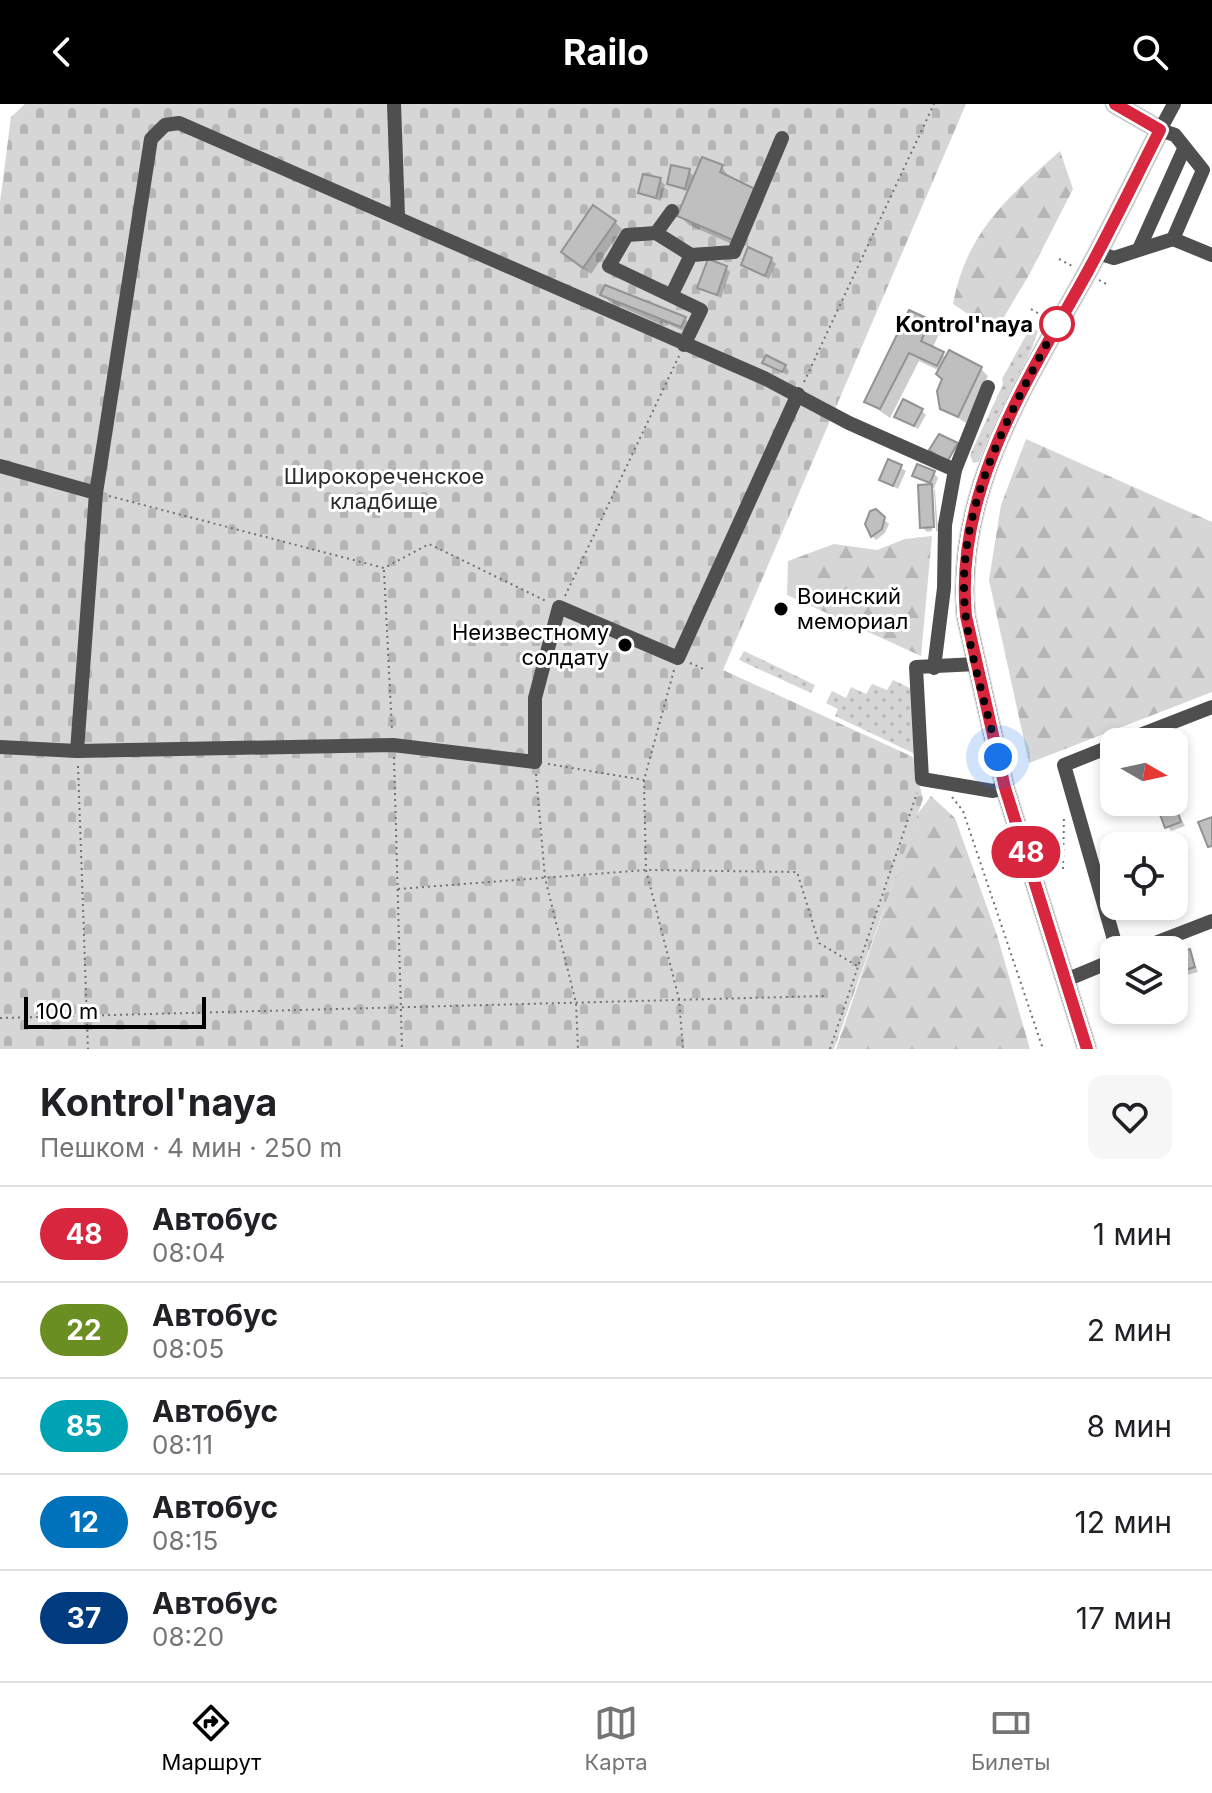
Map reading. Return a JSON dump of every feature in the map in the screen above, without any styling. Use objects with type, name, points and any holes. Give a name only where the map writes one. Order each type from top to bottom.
[{"type":"main road","points":[[1087,1049],[1005,788],[963,588],[969,532],[1000,436],[1037,359],[1106,255],[1160,130],[1115,104]]},
{"type":"street","points":[[394,104],[398,216]]},
{"type":"street","points":[[1173,239],[1208,171],[1184,149],[1175,135],[1160,130],[1174,104]]},
{"type":"street","points":[[77,751],[96,493],[151,139],[165,125],[179,123],[398,216],[798,394],[849,423],[955,470]]},
{"type":"street","points":[[684,345],[701,310],[609,266],[627,235],[656,233],[691,255],[734,252],[782,138]]},
{"type":"street","points":[[1139,249],[1184,149]]},
{"type":"street","points":[[656,233],[672,211]]},
{"type":"street","points":[[1106,255],[1173,239],[1212,255]]},
{"type":"street","points":[[672,294],[691,255]]},
{"type":"street","points":[[934,668],[944,588],[945,525],[955,470],[988,387]]},
{"type":"street","points":[[0,747],[77,751],[393,745],[535,762],[535,698],[559,607],[678,658],[798,394]]},
{"type":"street","points":[[0,466],[96,493]]},
{"type":"street","points":[[977,664],[916,667],[922,779],[993,791],[1005,788]]},
{"type":"street","points":[[1158,728],[1212,707]]},
{"type":"street","points":[[1100,751],[1064,765],[1113,936]]},
{"type":"street","points":[[1173,936],[1212,921]]},
{"type":"street","points":[[1066,980],[1100,966]]},
{"type":"path","points":[[798,394],[934,104]]},
{"type":"path","points":[[1031,309],[1041,315]]},
{"type":"path","points":[[96,493],[384,568],[429,544],[559,607],[684,345]]},
{"type":"path","points":[[384,568],[402,1049]]},
{"type":"path","points":[[683,1049],[679,999],[646,870],[644,780],[678,658],[706,670]]},
{"type":"path","points":[[77,751],[88,1049]]},
{"type":"path","points":[[578,1049],[576,1003],[545,878],[535,762],[644,780]]},
{"type":"path","points":[[830,1049],[922,779]]},
{"type":"path","points":[[940,781],[963,811],[1043,1049]]},
{"type":"path","points":[[1063,869],[1064,810]]},
{"type":"path","points":[[398,889],[646,870],[797,872],[819,943],[859,967]]},
{"type":"path","points":[[0,1018],[824,996]]},
{"type":"green space","name":"Широкореченское кладбище","points":[[25,104],[966,104],[723,670],[913,757],[923,799],[834,1049],[0,1049],[0,202],[11,117]]},
{"type":"green space","points":[[1060,151],[1073,189],[1029,275],[995,332],[953,304],[959,278],[979,236],[992,218],[1023,184]]},
{"type":"green space","points":[[1030,328],[1038,331],[1032,348],[978,462],[973,463],[970,455],[1003,384],[1002,379]]},
{"type":"green space","points":[[1026,439],[1212,522],[1212,692],[1119,728],[1100,728],[1100,735],[1029,763],[989,580],[1001,505]]},
{"type":"green space","points":[[932,536],[921,656],[787,595],[788,561],[834,544],[877,550],[905,539]]},
{"type":"green space","points":[[744,651],[815,685],[811,693],[739,660]]},
{"type":"green space","points":[[893,680],[912,689],[915,754],[835,716],[838,709],[826,703],[832,691],[846,698],[851,687],[866,694],[872,684],[887,690]]},
{"type":"green space","points":[[931,796],[955,818],[997,935],[1030,1049],[836,1049],[916,816]]},
{"type":"building","points":[[702,157],[723,165],[720,172],[755,189],[733,240],[677,216]]},
{"type":"building","points":[[671,165],[690,169],[685,189],[667,184]]},
{"type":"building","points":[[643,174],[661,178],[656,198],[638,193]]},
{"type":"building","points":[[593,205],[616,221],[583,268],[561,252]]},
{"type":"building","points":[[748,247],[772,258],[765,276],[741,265]]},
{"type":"building","points":[[708,259],[727,266],[717,295],[697,288]]},
{"type":"building","points":[[605,285],[686,317],[681,327],[600,295]]},
{"type":"building","points":[[909,310],[931,320],[921,341],[944,352],[937,366],[909,353],[880,409],[864,402]]},
{"type":"building","points":[[949,350],[982,367],[958,417],[940,409],[937,391],[942,379],[936,374]]},
{"type":"building","points":[[766,355],[786,365],[782,372],[762,363]]},
{"type":"building","points":[[903,399],[923,409],[914,426],[894,417]]},
{"type":"building","points":[[939,434],[958,443],[947,462],[929,450]]},
{"type":"building","points":[[888,459],[902,465],[893,486],[879,480]]},
{"type":"building","points":[[917,464],[935,471],[930,483],[912,476]]},
{"type":"building","points":[[932,484],[934,527],[920,528],[918,485]]},
{"type":"building","points":[[876,509],[885,517],[882,529],[871,537],[865,524],[870,511]]},
{"type":"building","points":[[1161,816],[1179,816],[1181,822],[1165,828]]},
{"type":"building","points":[[1212,817],[1212,846],[1208,847],[1198,822]]},
{"type":"building","points":[[1188,950],[1195,967],[1188,969]]},
{"type":"bus line","name":"48","points":[[1087,1049],[1005,788],[966,616],[963,588],[969,532],[1000,436],[1037,359],[1087,273],[1160,130],[1115,104]]},
{"type":"place","name":"Kontrol'naya","points":[[1057,324]]},
{"type":"place","name":"Воинский мемориал","points":[[781,609]]},
{"type":"place","name":"Неизвестному солдату","points":[[625,645]]},
{"type":"route","points":[[998,757],[966,616],[963,588],[969,532],[1000,436],[1057,324]]}]
